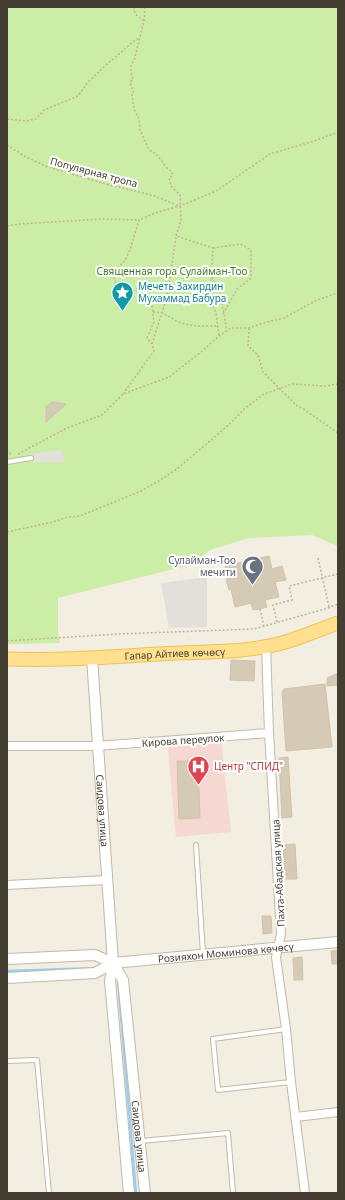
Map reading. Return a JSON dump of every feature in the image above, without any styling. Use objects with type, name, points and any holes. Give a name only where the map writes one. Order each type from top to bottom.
[{"type":"main road","name":"Гапар Айтиев көчөсү","points":[[7,659],[92,658],[225,651],[266,646],[292,640],[338,623]]},
{"type":"street","name":"Пахта-Абадская улица","points":[[266,646],[281,934],[276,957],[306,1193]]},
{"type":"street","name":"Саидова улица","points":[[92,658],[113,963],[110,981],[129,1193]]},
{"type":"street","name":"Кирова переулок","points":[[7,746],[97,746],[270,733]]},
{"type":"street","points":[[7,885],[107,880]]},
{"type":"street","name":"Розияхон Моминова көчөсү","points":[[7,978],[95,973],[113,963],[203,956],[338,942]]},
{"type":"street","name":"Розияхон Моминова көчөсү","points":[[7,959],[95,955],[113,963]]},
{"type":"street","name":"Саидова улица","points":[[113,963],[123,980],[145,1193]]},
{"type":"street","points":[[296,1117],[338,1112]]},
{"type":"lane","points":[[7,462],[31,458]]},
{"type":"lane","points":[[196,845],[203,956]]},
{"type":"lane","points":[[286,1029],[213,1039],[218,1090],[291,1082]]},
{"type":"lane","points":[[7,1061],[37,1060],[49,1193]]},
{"type":"lane","points":[[140,1141],[228,1133],[232,1193]]},
{"type":"path","points":[[134,7],[134,14],[144,21]]},
{"type":"path","points":[[145,7],[144,21],[140,38],[130,70],[133,79],[130,82],[134,93],[132,95],[134,109],[139,119],[140,130],[149,150],[157,154],[167,169],[171,171],[173,174],[169,178],[171,186],[180,196],[180,220],[176,236],[167,297],[152,344]]},
{"type":"path","points":[[7,119],[26,121],[36,119],[44,110],[78,96],[88,82],[108,63],[134,40],[140,38]]},
{"type":"path","points":[[7,226],[102,219],[139,220],[155,213],[180,206],[216,191],[270,154],[338,132]]},
{"type":"path","name":"Популярная тропа","points":[[7,145],[26,157],[48,167],[102,183],[155,196],[180,206]]},
{"type":"path","points":[[7,450],[8,453],[15,455],[67,428],[102,416],[123,394],[154,351],[148,338],[154,322],[151,297],[145,289],[138,288],[123,296],[114,279],[116,269],[125,261],[131,247],[139,220]]},
{"type":"path","points":[[176,236],[213,248],[240,244],[251,250],[251,278],[237,289],[223,314]]},
{"type":"path","points":[[213,248],[210,297],[216,313],[219,336]]},
{"type":"path","points":[[211,276],[220,292],[227,331]]},
{"type":"path","points":[[123,394],[169,377],[231,328],[249,328],[284,318],[317,300],[338,293]]},
{"type":"path","points":[[151,297],[210,297]]},
{"type":"path","points":[[152,312],[163,312],[180,322],[197,326],[218,326]]},
{"type":"path","points":[[249,328],[248,346],[258,355],[263,372],[296,405],[338,433]]},
{"type":"path","points":[[7,532],[53,522],[68,517],[80,516],[141,491],[177,469],[232,422],[244,409],[264,394],[292,384],[325,386],[338,384]]},
{"type":"path","points":[[318,558],[330,608]]},
{"type":"path","points":[[277,623],[273,605],[292,600],[289,586],[338,574]]},
{"type":"path","points":[[7,640],[254,629],[330,608],[338,604]]},
{"type":"path","points":[[260,609],[264,627]]},
{"type":"shaded area","points":[[61,450],[65,462],[33,462],[31,454]]},
{"type":"shaded area","points":[[207,577],[207,627],[169,628],[161,583]]},
{"type":"shaded area","name":"Центр \"СПИД\"","points":[[221,739],[231,832],[176,837],[167,740]]},
{"type":"green space","name":"Священная гора Сулайман-Тоо","points":[[7,7],[338,7],[338,546],[312,535],[249,538],[210,550],[190,565],[58,598],[58,633],[60,643],[7,644]]},
{"type":"building","points":[[52,402],[66,404],[46,422],[46,407]]},
{"type":"building","name":"Сулайман-Тоо мечити","points":[[269,556],[272,569],[282,566],[286,580],[275,582],[279,597],[265,600],[267,607],[260,609],[253,610],[251,603],[235,607],[231,589],[229,590],[226,579],[228,579],[225,566]]},
{"type":"building","points":[[231,660],[255,661],[254,681],[230,680]]},
{"type":"building","points":[[338,673],[338,685],[327,686],[327,678]]},
{"type":"building","points":[[325,684],[332,747],[286,751],[282,692],[284,689]]},
{"type":"building","points":[[288,757],[292,817],[282,818],[279,758]]},
{"type":"building","points":[[177,761],[198,761],[200,818],[179,819]]},
{"type":"building","points":[[295,844],[297,879],[285,879],[283,845]]},
{"type":"building","points":[[262,916],[271,916],[272,933],[263,934]]},
{"type":"building","points":[[338,950],[338,964],[332,964],[331,951]]},
{"type":"building","points":[[302,957],[303,980],[294,980],[293,958]]},
{"type":"waterway","points":[[7,971],[96,968]]},
{"type":"waterway","points":[[118,980],[136,1193]]},
{"type":"place","name":"Мечеть Захирдин Мухаммад Бабура","points":[[123,312]]},
{"type":"place","name":"Сулайман-Тоо мечити","points":[[252,586]]},
{"type":"place","name":"Центр \"СПИД\"","points":[[199,786]]}]
